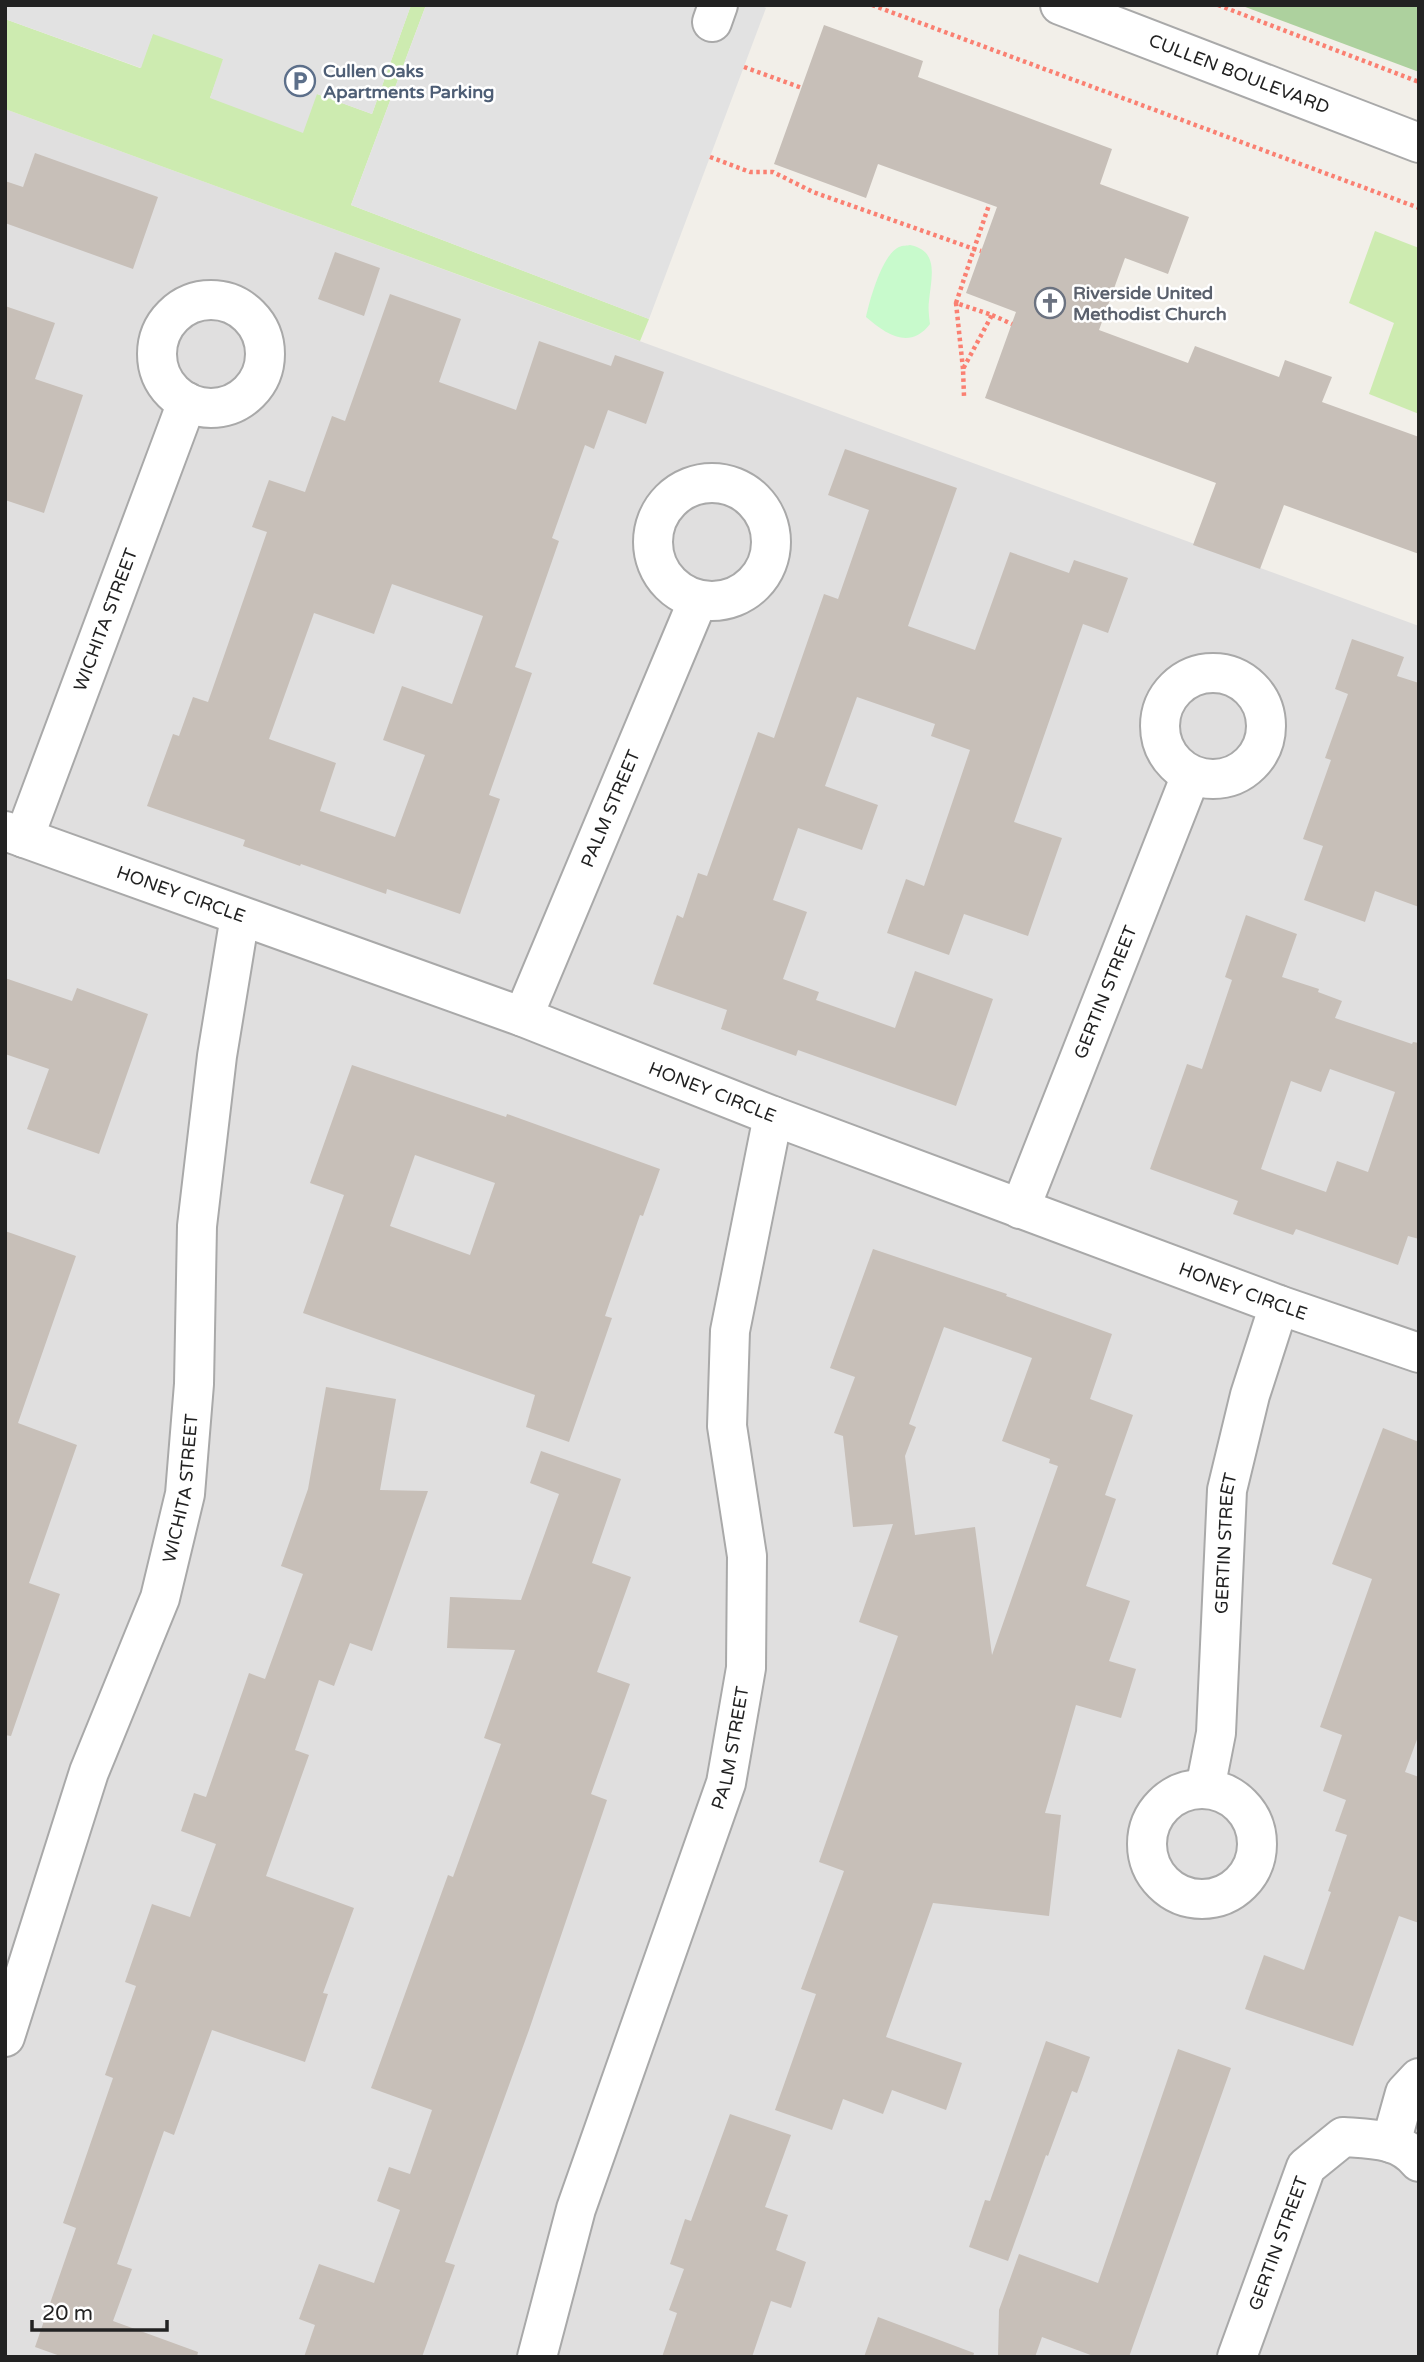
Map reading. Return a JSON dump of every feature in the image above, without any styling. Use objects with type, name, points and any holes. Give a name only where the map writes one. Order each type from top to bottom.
[{"type":"street","name":"CULLEN BOULEVARD","points":[[1060,5],[1419,144]]},
{"type":"street","name":"WICHITA STREET","points":[[15,834],[187,402]]},
{"type":"street","name":"PALM STREET","points":[[523,1017],[698,600]]},
{"type":"street","name":"GERTIN STREET","points":[[1020,1209],[1191,775]]},
{"type":"street","name":"HONEY CIRCLE","points":[[15,834],[523,1017],[772,1116],[1279,1305],[1419,1353]]},
{"type":"street","name":"WICHITA STREET","points":[[5,2037],[89,1772],[160,1598],[185,1494],[194,1384],[197,1226],[217,1056],[240,916]]},
{"type":"street","name":"PALM STREET","points":[[537,2357],[576,2209],[726,1783],[746,1668],[747,1580],[747,1556],[727,1426],[730,1331],[772,1116]]},
{"type":"street","name":"GERTIN STREET","points":[[1205,1788],[1216,1733],[1227,1490],[1250,1395],[1279,1305]]},
{"type":"street","points":[[1396,2148],[1405,2093],[1419,2078]]},
{"type":"street","name":"GERTIN STREET","points":[[1237,2357],[1306,2167],[1343,2137],[1396,2148]]},
{"type":"path","points":[[872,5],[1419,208]]},
{"type":"path","points":[[1218,5],[1419,82]]},
{"type":"path","points":[[744,67],[802,88]]},
{"type":"path","points":[[710,157],[750,172],[773,172],[813,192],[981,251]]},
{"type":"path","points":[[964,396],[956,303],[989,205]]},
{"type":"path","points":[[956,303],[1012,324]]},
{"type":"path","points":[[963,369],[992,316]]},
{"type":"shaded area","name":"Cullen Oaks Apartments Parking","points":[[5,5],[411,5],[372,114],[317,94],[303,133],[210,98],[223,59],[153,34],[141,68],[5,19]]},
{"type":"shaded area","points":[[426,5],[760,5],[766,8],[649,319],[351,205]]},
{"type":"shaded area","points":[[5,109],[1419,626],[1419,2357],[5,2357]]},
{"type":"green space","points":[[411,5],[426,5],[351,205],[649,319],[640,341],[5,109],[5,19],[140,68],[153,33],[224,59],[210,98],[317,94],[372,114]]},
{"type":"green space","points":[[1240,5],[1419,5],[1419,72]]},
{"type":"green space","points":[[1375,231],[1419,248],[1419,414],[1369,394],[1394,323],[1349,303]]},
{"type":"green space","points":[[910,245],[920,248],[930,259],[930,324],[922,332],[906,338],[890,334],[866,317],[887,259],[899,247]]},
{"type":"building","name":"Riverside United Methodist Church","points":[[824,25],[923,61],[918,77],[1112,149],[1100,184],[1189,217],[1168,274],[1125,258],[1099,330],[1188,363],[1195,346],[1279,377],[1285,360],[1332,377],[1322,402],[1419,437],[1419,554],[1284,505],[1260,569],[1193,545],[1216,483],[985,398],[1016,312],[966,293],[997,207],[878,164],[866,198],[774,164]]},
{"type":"building","points":[[35,153],[158,197],[133,269],[5,223],[5,181],[23,187]]},
{"type":"building","points":[[335,252],[380,268],[364,316],[318,299]]},
{"type":"building","points":[[390,294],[461,319],[439,382],[516,410],[539,341],[611,366],[615,355],[664,372],[646,424],[608,410],[594,449],[585,445],[552,538],[559,541],[515,667],[532,673],[489,795],[500,799],[460,914],[387,889],[386,894],[301,864],[300,866],[243,846],[245,840],[147,806],[173,734],[179,736],[193,697],[208,702],[267,532],[252,527],[269,480],[305,492],[332,416],[345,421]],"holes":[[[392,584],[483,616],[452,704],[402,686],[383,740],[425,755],[395,837],[320,811],[336,763],[269,739],[314,613],[374,634]]]},
{"type":"building","points":[[5,306],[55,323],[35,379],[83,395],[44,513],[5,500]]},
{"type":"building","points":[[845,449],[957,488],[908,626],[975,650],[1010,552],[1069,573],[1074,560],[1128,578],[1108,633],[1083,624],[1014,822],[1062,838],[1028,936],[964,914],[949,955],[887,933],[906,879],[924,886],[970,750],[931,736],[935,724],[857,697],[825,786],[878,805],[862,850],[798,828],[773,900],[807,912],[783,979],[819,992],[816,1000],[895,1028],[915,971],[993,999],[956,1106],[798,1050],[796,1056],[721,1029],[727,1010],[653,984],[677,915],[683,918],[698,873],[707,876],[758,732],[774,738],[824,594],[838,599],[869,510],[828,495]]},
{"type":"building","points":[[1352,639],[1404,657],[1397,676],[1419,683],[1419,907],[1375,891],[1365,922],[1304,900],[1323,846],[1303,839],[1331,760],[1325,758],[1348,694],[1335,689]]},
{"type":"building","points":[[1246,915],[1297,934],[1282,977],[1319,989],[1318,992],[1342,1001],[1335,1018],[1412,1044],[1419,1043],[1419,1239],[1408,1236],[1398,1265],[1296,1229],[1293,1235],[1233,1214],[1238,1201],[1150,1169],[1187,1064],[1202,1069],[1232,980],[1225,977]],"holes":[[[1330,1069],[1395,1092],[1368,1172],[1337,1161],[1326,1192],[1261,1169],[1291,1081],[1321,1092]]]},
{"type":"building","points":[[5,978],[72,1001],[77,988],[148,1014],[99,1154],[27,1129],[49,1069],[5,1054]]},
{"type":"building","points":[[352,1065],[506,1117],[507,1114],[660,1169],[643,1216],[640,1215],[605,1316],[612,1318],[569,1442],[526,1427],[535,1395],[303,1313],[344,1195],[310,1183]],"holes":[[[415,1155],[495,1183],[470,1255],[390,1226]]]},
{"type":"building","points":[[5,1231],[76,1256],[18,1423],[77,1445],[29,1583],[60,1594],[11,1736],[5,1735]]},
{"type":"building","points":[[873,1249],[1007,1294],[1006,1296],[1112,1334],[1090,1399],[1133,1415],[1105,1495],[1116,1499],[1086,1586],[1130,1601],[1109,1661],[1136,1669],[1121,1718],[1076,1705],[1045,1813],[1061,1815],[1049,1916],[933,1903],[886,2037],[962,2063],[946,2110],[892,2090],[883,2114],[843,2099],[832,2130],[775,2110],[816,1994],[801,1989],[844,1871],[819,1862],[898,1636],[859,1622],[893,1524],[853,1527],[843,1436],[834,1433],[855,1377],[830,1368]],"holes":[[[944,1327],[1032,1358],[1002,1441],[1050,1459],[1049,1463],[1058,1466],[992,1655],[975,1527],[915,1535],[905,1456],[916,1427],[909,1424]]]},
{"type":"building","points":[[326,1387],[396,1399],[380,1490],[428,1491],[372,1651],[350,1643],[334,1686],[319,1680],[295,1750],[309,1755],[266,1876],[354,1908],[323,1993],[328,1994],[305,2062],[212,2030],[174,2135],[164,2131],[117,2264],[132,2269],[113,2321],[198,2352],[197,2357],[63,2357],[35,2347],[76,2228],[63,2223],[113,2078],[105,2075],[136,1986],[125,1982],[152,1904],[190,1917],[216,1844],[181,1831],[194,1793],[206,1797],[249,1673],[265,1679],[303,1574],[281,1566],[308,1489]]},
{"type":"building","points":[[1383,1428],[1419,1442],[1419,1734],[1405,1772],[1419,1777],[1419,1923],[1399,1916],[1353,2046],[1245,2009],[1264,1955],[1304,1970],[1347,1835],[1335,1831],[1346,1800],[1323,1791],[1342,1735],[1320,1727],[1372,1579],[1332,1564]]},
{"type":"building","points":[[541,1451],[621,1479],[592,1563],[631,1577],[597,1672],[630,1684],[591,1794],[607,1800],[529,2030],[445,2262],[455,2265],[422,2357],[304,2357],[315,2325],[299,2319],[319,2264],[374,2283],[400,2210],[377,2201],[389,2167],[410,2174],[432,2110],[371,2088],[448,1875],[453,1877],[501,1744],[484,1738],[515,1650],[447,1648],[450,1597],[521,1600],[559,1494],[530,1483]]},
{"type":"building","points":[[1046,2041],[1090,2057],[1077,2093],[1072,2091],[1048,2156],[1046,2155],[1008,2261],[969,2247],[985,2200],[990,2201]]},
{"type":"building","points":[[1178,2049],[1231,2068],[1129,2357],[1096,2357],[1042,2337],[1035,2357],[998,2357],[999,2310],[1019,2254],[1098,2283]]},
{"type":"building","points":[[730,2114],[791,2135],[765,2207],[788,2215],[776,2250],[806,2262],[791,2308],[771,2301],[752,2357],[662,2357],[677,2313],[669,2310],[684,2269],[670,2264],[685,2219],[691,2221]]},
{"type":"building","points":[[878,2317],[974,2353],[973,2357],[864,2357]]},
{"type":"place","name":"Cullen Oaks Apartments Parking","points":[[300,81]]},
{"type":"place","name":"Riverside United Methodist Church","points":[[1050,303]]}]
